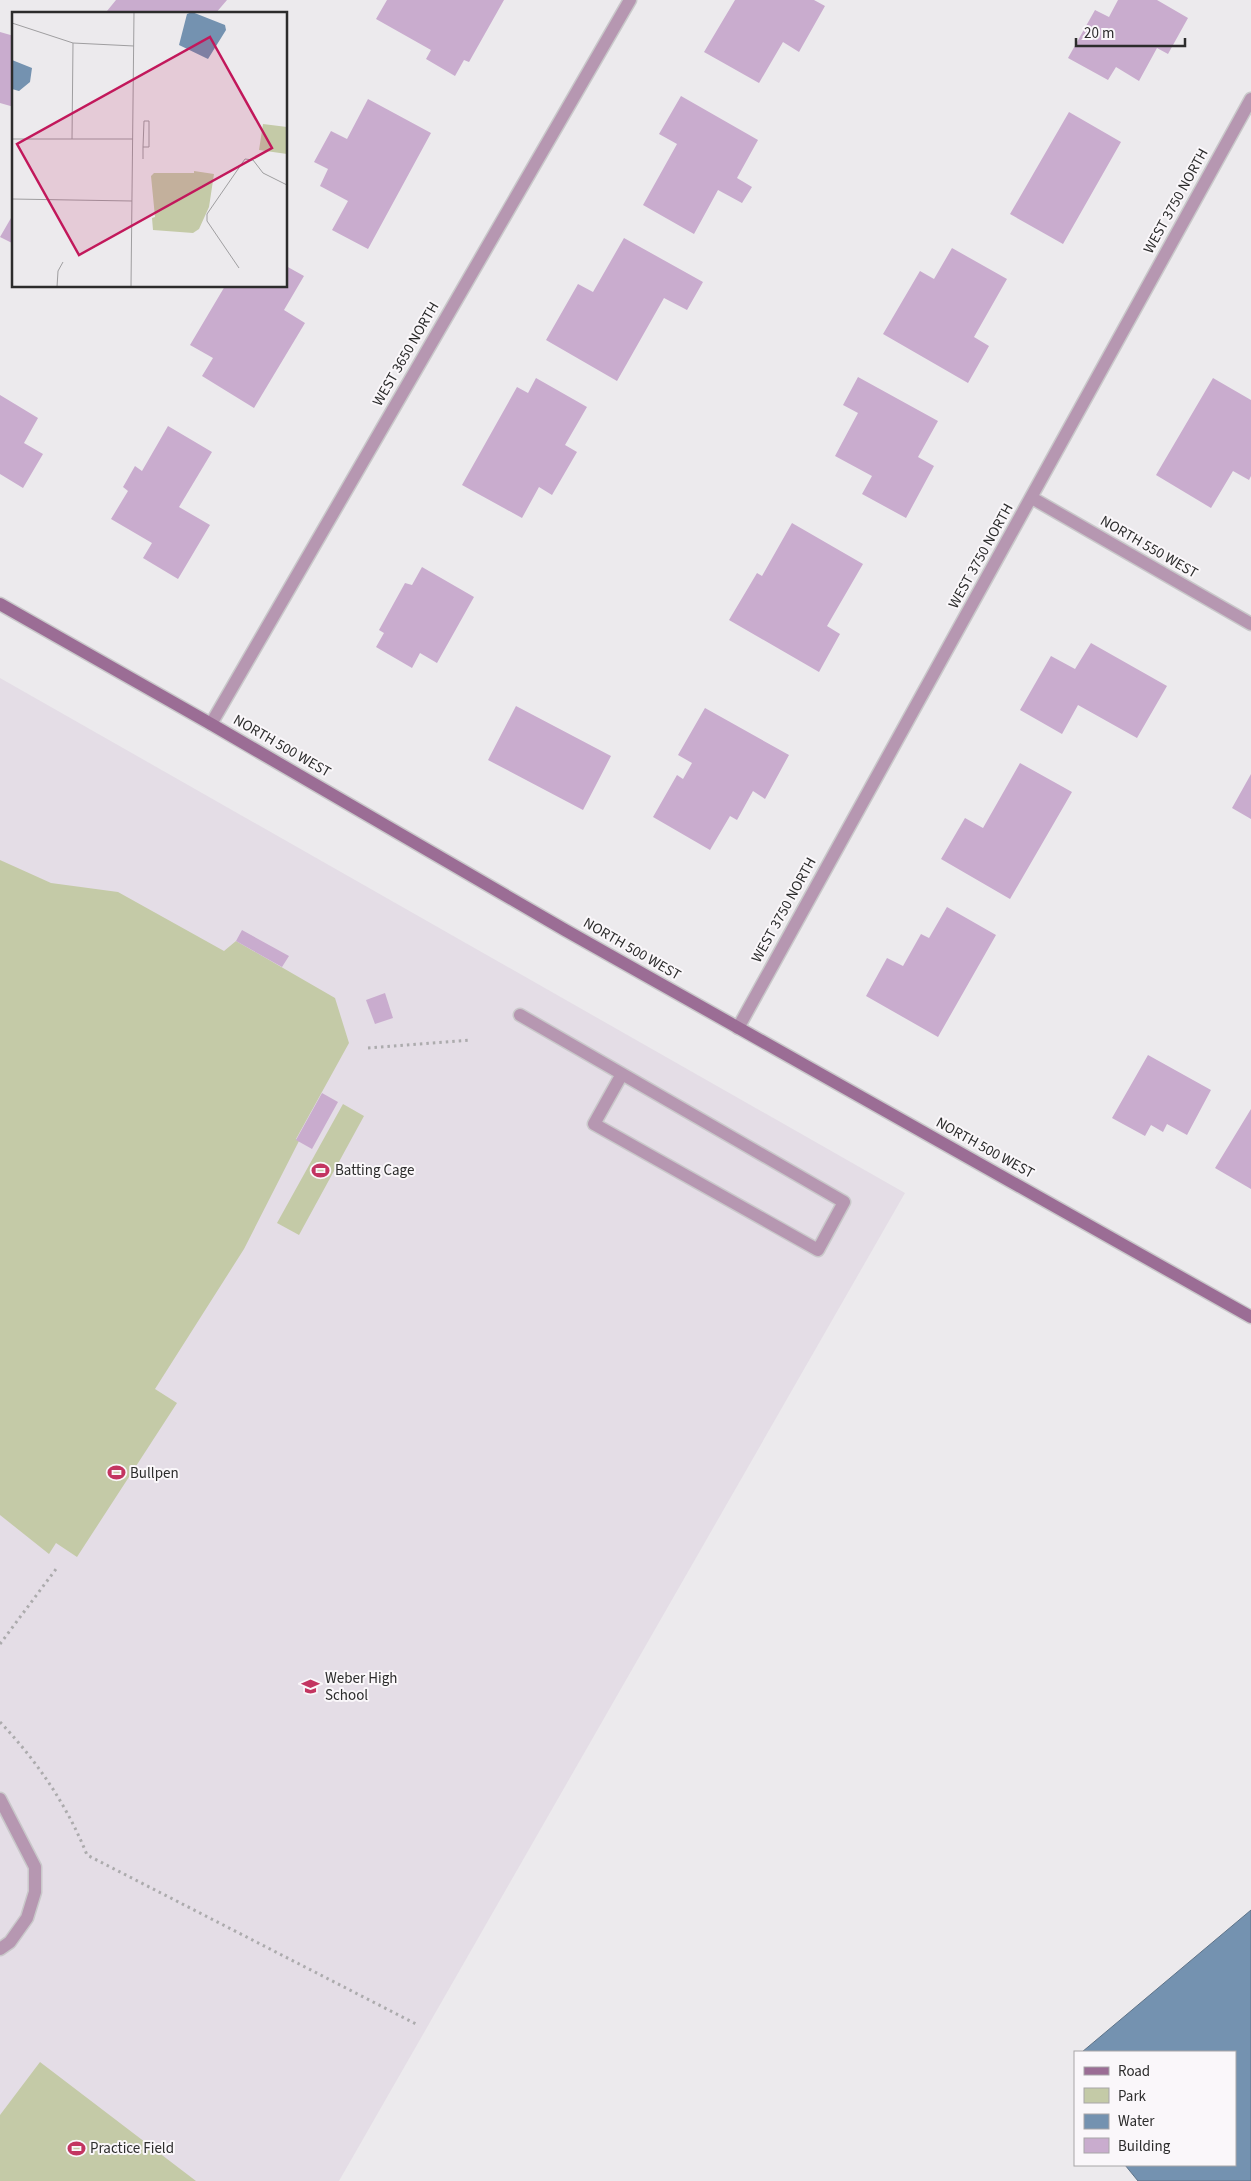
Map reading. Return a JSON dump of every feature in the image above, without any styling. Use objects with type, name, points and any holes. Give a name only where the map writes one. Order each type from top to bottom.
[{"type":"street","name":"WEST 3650 NORTH","points":[[211,724],[630,0]]},
{"type":"street","name":"WEST 3750 NORTH","points":[[738,1028],[1251,99]]},
{"type":"street","name":"NORTH 550 WEST","points":[[1032,498],[1251,624]]},
{"type":"street","name":"NORTH 500 WEST","points":[[0,604],[211,724],[565,930],[1251,1317]]},
{"type":"street","points":[[520,1015],[844,1202],[818,1250],[594,1124],[622,1074]]},
{"type":"street","points":[[0,1798],[35,1868],[35,1892],[27,1918],[10,1942],[0,1949]]},
{"type":"path","points":[[368,1048],[471,1040]]},
{"type":"path","points":[[0,1644],[56,1569]]},
{"type":"path","points":[[0,1722],[46,1777],[75,1826],[87,1855],[416,2024]]},
{"type":"shaded area","name":"Weber High School","points":[[0,678],[905,1193],[339,2181],[0,2181]]},
{"type":"green space","points":[[0,860],[51,883],[118,892],[224,951],[236,941],[335,998],[349,1043],[296,1139],[299,1141],[244,1249],[155,1389],[177,1403],[77,1557],[56,1543],[49,1554],[0,1515]]},
{"type":"green space","name":"Batting Cage","points":[[343,1104],[364,1116],[299,1235],[277,1223]]},
{"type":"green space","name":"Practice Field","points":[[40,2062],[196,2181],[0,2181],[0,2115]]},
{"type":"water","points":[[1251,1910],[1251,2181],[1138,2181],[1126,2166],[1236,2166],[1236,2051],[1083,2051]]},
{"type":"building","points":[[116,0],[227,0],[217,12],[107,11]]},
{"type":"building","points":[[387,0],[504,0],[469,62],[464,60],[455,76],[426,59],[431,50],[376,19]]},
{"type":"building","points":[[735,0],[814,0],[825,6],[799,52],[783,42],[759,83],[704,52]]},
{"type":"building","points":[[1118,0],[1157,0],[1188,18],[1168,54],[1157,48],[1139,81],[1116,67],[1108,80],[1068,58],[1095,10],[1109,17]]},
{"type":"building","points":[[0,32],[12,35],[12,106],[0,103]]},
{"type":"building","points":[[681,96],[758,140],[737,178],[752,187],[742,203],[718,190],[694,234],[643,205],[677,144],[659,134]]},
{"type":"building","points":[[368,99],[431,133],[368,249],[332,230],[348,201],[320,186],[328,169],[314,162],[331,131],[347,139]]},
{"type":"building","points":[[1069,112],[1121,142],[1063,244],[1010,214]]},
{"type":"building","points":[[11,218],[12,243],[0,237]]},
{"type":"building","points":[[624,238],[703,282],[687,310],[664,298],[617,381],[546,340],[578,284],[593,292]]},
{"type":"building","points":[[952,248],[1007,279],[974,337],[989,346],[968,383],[883,334],[920,271],[934,279]]},
{"type":"building","points":[[288,267],[304,276],[284,310],[305,323],[254,408],[202,376],[213,358],[190,345],[224,288],[288,288]]},
{"type":"building","points":[[858,377],[938,421],[918,457],[934,466],[906,518],[862,494],[872,476],[835,456],[858,413],[843,405]]},
{"type":"building","points":[[536,378],[587,407],[565,445],[577,452],[552,495],[539,487],[522,518],[462,485],[517,387],[528,393]]},
{"type":"building","points":[[1213,378],[1251,400],[1251,476],[1249,480],[1233,471],[1211,508],[1156,475]]},
{"type":"building","points":[[0,395],[38,418],[24,443],[43,454],[23,488],[0,474]]},
{"type":"building","points":[[168,426],[212,452],[179,507],[210,525],[178,579],[143,558],[152,543],[111,519],[128,491],[123,487],[135,466],[142,471]]},
{"type":"building","points":[[792,523],[863,564],[827,626],[840,634],[819,672],[729,620],[757,573],[762,576]]},
{"type":"building","points":[[422,567],[474,597],[437,663],[420,653],[412,668],[376,647],[384,633],[379,630],[405,583],[412,585]]},
{"type":"building","points":[[1091,643],[1167,686],[1137,738],[1078,705],[1062,734],[1020,710],[1051,656],[1075,669]]},
{"type":"building","points":[[516,706],[611,756],[583,810],[488,760]]},
{"type":"building","points":[[705,708],[789,755],[765,799],[753,791],[737,820],[730,816],[710,850],[653,817],[677,775],[683,779],[692,763],[678,755]]},
{"type":"building","points":[[1020,763],[1072,792],[1010,899],[941,859],[965,818],[983,828]]},
{"type":"building","points":[[1251,774],[1251,819],[1232,808]]},
{"type":"building","points":[[947,907],[996,935],[938,1037],[866,996],[887,958],[903,966],[921,934],[929,938]]},
{"type":"building","points":[[242,930],[289,956],[282,967],[236,941]]},
{"type":"building","points":[[385,993],[393,1018],[375,1024],[366,1000]]},
{"type":"building","points":[[1148,1055],[1211,1090],[1187,1135],[1167,1124],[1163,1132],[1151,1125],[1145,1136],[1112,1118]]},
{"type":"building","points":[[322,1093],[338,1102],[312,1149],[296,1140]]},
{"type":"building","points":[[1251,1109],[1251,1189],[1215,1168]]},
{"type":"place","name":"Batting Cage","points":[[321,1170]]},
{"type":"place","name":"Bullpen","points":[[116,1473]]},
{"type":"place","name":"Weber High School","points":[[311,1687]]},
{"type":"place","name":"Practice Field","points":[[76,2148]]}]
